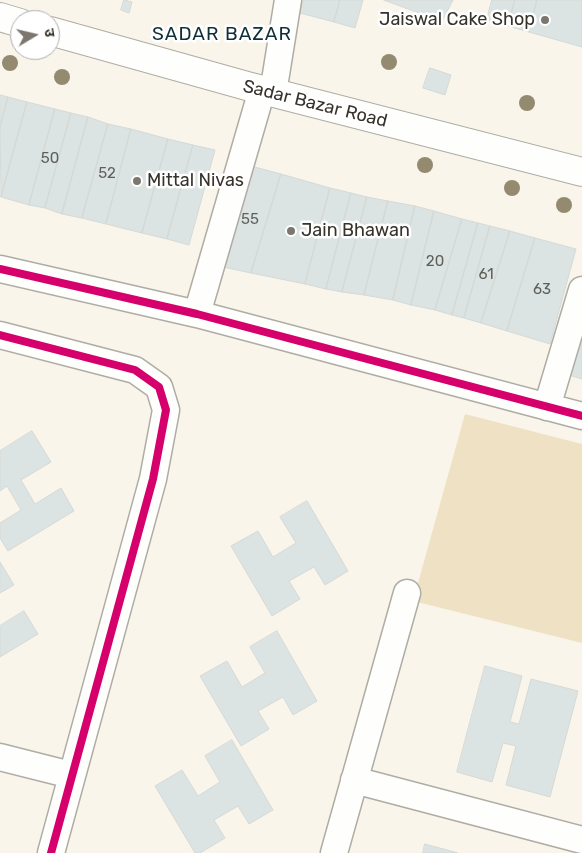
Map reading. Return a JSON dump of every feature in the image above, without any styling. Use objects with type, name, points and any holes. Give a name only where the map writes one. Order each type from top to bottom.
[{"type":"street","points":[[197,314],[267,91],[288,0]]},
{"type":"street","name":"Sadar Bazar Road","points":[[60,34],[267,91],[582,172]]},
{"type":"street","points":[[0,269],[197,314],[582,416]]},
{"type":"street","points":[[547,407],[582,290]]},
{"type":"street","points":[[0,335],[135,370],[159,387],[166,410],[153,479],[51,853]]},
{"type":"street","points":[[334,853],[407,593]]},
{"type":"street","points":[[0,757],[71,775]]},
{"type":"street","points":[[354,780],[582,840]]},
{"type":"shaded area","points":[[465,414],[582,444],[582,643],[413,601]]},
{"type":"building","points":[[124,0],[132,2],[129,13],[121,10]]},
{"type":"building","points":[[304,0],[340,0],[334,22],[300,13]]},
{"type":"building","points":[[340,0],[363,0],[355,28],[334,22]]},
{"type":"building","points":[[384,0],[453,0],[442,21]]},
{"type":"building","points":[[492,0],[515,0],[508,26],[487,20]]},
{"type":"building","points":[[515,0],[537,0],[529,32],[508,26]]},
{"type":"building","points":[[537,0],[582,0],[582,47],[529,32]]},
{"type":"building","points":[[430,68],[451,75],[445,95],[423,88]]},
{"type":"building","points":[[0,95],[8,97],[0,127]]},
{"type":"building","points":[[8,97],[27,102],[1,197],[0,127]]},
{"type":"building","points":[[27,102],[55,109],[29,205],[1,197]]},
{"type":"building","points":[[55,109],[71,113],[45,208],[29,205]]},
{"type":"building","points":[[71,113],[88,117],[62,214],[45,208]]},
{"type":"building","points":[[88,117],[108,124],[82,218],[62,214]]},
{"type":"building","points":[[108,124],[131,129],[106,224],[82,218]]},
{"type":"building","name":"Mittal Nivas","points":[[131,129],[168,139],[142,233],[106,224]]},
{"type":"building","points":[[168,139],[193,145],[167,239],[142,233]]},
{"type":"building","points":[[193,145],[215,150],[189,245],[167,239]]},
{"type":"building","points":[[251,166],[281,174],[251,273],[218,266]]},
{"type":"building","name":"Jain Bhawan","points":[[281,174],[330,188],[305,284],[251,273]]},
{"type":"building","points":[[330,188],[351,193],[326,289],[305,284]]},
{"type":"building","points":[[351,193],[367,197],[342,292],[326,289]]},
{"type":"building","points":[[367,197],[388,201],[364,295],[342,292]]},
{"type":"building","points":[[388,201],[415,206],[393,300],[364,295]]},
{"type":"building","points":[[415,206],[434,211],[411,305],[393,300]]},
{"type":"building","points":[[434,211],[462,219],[435,310],[411,305]]},
{"type":"building","points":[[462,219],[478,223],[452,315],[435,310]]},
{"type":"building","points":[[478,223],[490,226],[464,318],[452,315]]},
{"type":"building","points":[[490,226],[510,231],[481,323],[464,318]]},
{"type":"building","points":[[510,231],[535,238],[507,331],[481,323]]},
{"type":"building","points":[[535,238],[576,249],[550,344],[507,331]]},
{"type":"building","points":[[582,327],[582,379],[569,375]]},
{"type":"building","points":[[32,431],[51,462],[21,480],[35,504],[61,488],[74,511],[8,551],[0,538],[0,523],[21,510],[7,486],[0,491],[0,451]]},
{"type":"building","points":[[307,501],[348,571],[325,585],[314,567],[289,581],[300,599],[272,616],[231,546],[258,531],[273,557],[296,543],[280,517]]},
{"type":"building","points":[[0,562],[14,585],[0,593]]},
{"type":"building","points":[[24,611],[38,634],[0,657],[0,626]]},
{"type":"building","points":[[277,631],[317,701],[293,715],[283,697],[258,711],[269,729],[241,746],[200,676],[227,661],[242,687],[265,673],[250,647]]},
{"type":"building","points":[[485,666],[522,676],[510,722],[519,724],[531,679],[578,691],[550,797],[506,785],[516,746],[503,743],[492,782],[457,772]]},
{"type":"building","points":[[232,740],[273,810],[249,824],[238,806],[214,820],[225,838],[200,853],[195,853],[155,786],[182,770],[198,796],[220,782],[205,756]]},
{"type":"building","points":[[425,844],[458,853],[423,853]]},
{"type":"cycle path","points":[[0,269],[197,314],[582,416]]},
{"type":"cycle path","points":[[0,335],[135,370],[159,387],[166,410],[153,479],[51,853]]},
{"type":"place","name":"Jaiswal Cake Shop","points":[[545,20]]},
{"type":"place","name":"Mittal Nivas","points":[[137,181]]},
{"type":"place","name":"Jain Bhawan","points":[[291,231]]},
{"type":"district","name":"SADAR BAZAR","points":[[222,35]]}]
